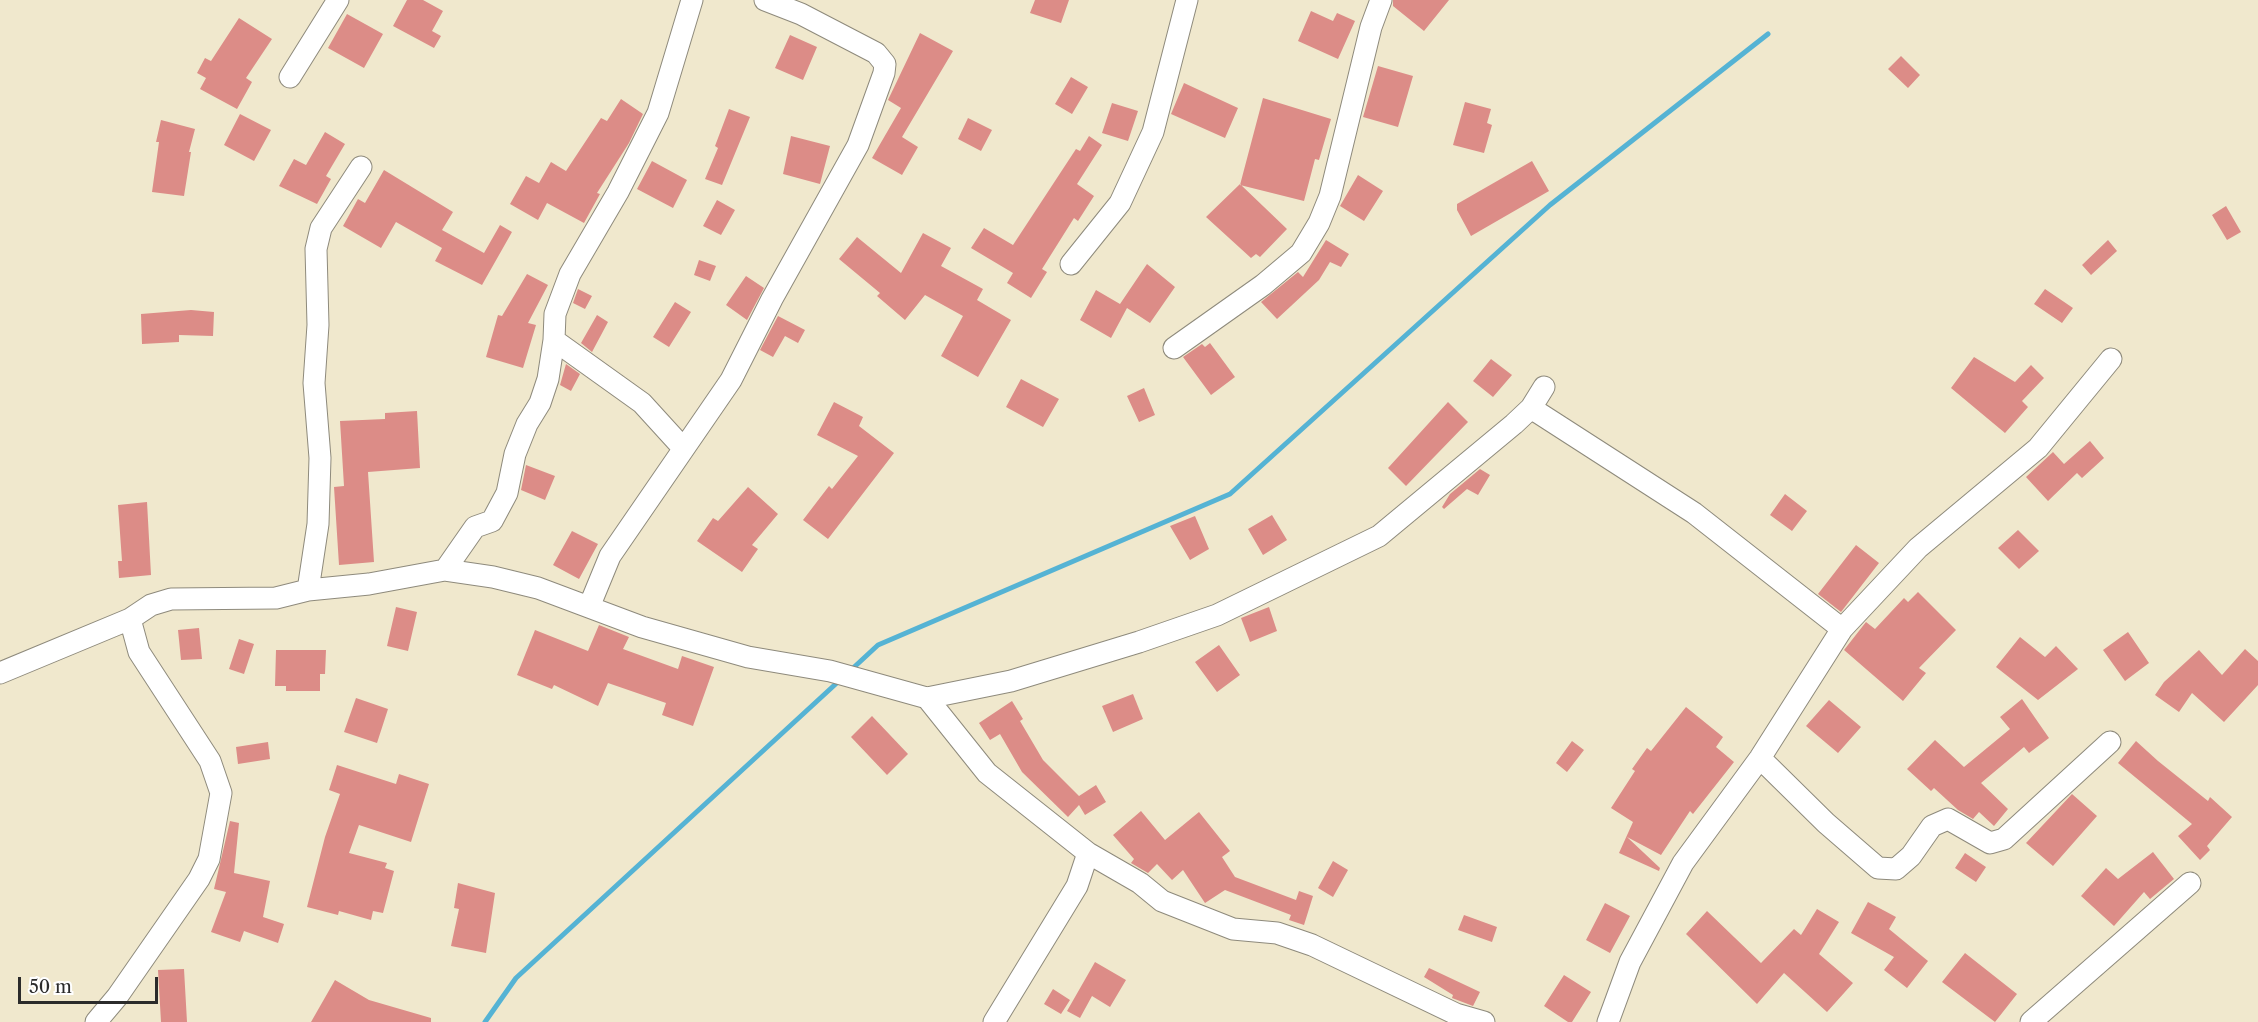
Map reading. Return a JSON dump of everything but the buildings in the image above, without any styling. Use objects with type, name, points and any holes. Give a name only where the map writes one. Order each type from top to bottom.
[{"type":"street","points":[[290,77],[338,0]]},
{"type":"street","points":[[445,570],[475,527],[492,521],[507,493],[515,454],[527,423],[540,403],[548,379],[555,314],[570,274],[618,192],[658,113],[692,0]]},
{"type":"street","points":[[589,607],[610,556],[731,380],[783,278],[858,145],[884,73],[885,64],[876,53],[801,14],[765,0]]},
{"type":"street","points":[[1071,264],[1120,203],[1152,132],[1187,0]]},
{"type":"street","points":[[1174,348],[1263,285],[1302,253],[1320,223],[1329,196],[1371,27],[1382,0]]},
{"type":"street","points":[[308,590],[318,524],[320,458],[314,383],[318,325],[316,249],[321,228],[361,167]]},
{"type":"street","points":[[554,340],[642,403],[683,448]]},
{"type":"street","points":[[1608,1022],[1630,962],[1683,863],[1760,758],[1842,629],[1918,548],[2038,448],[2111,359]]},
{"type":"street","points":[[0,673],[130,620],[151,605],[171,599],[276,598],[308,590],[369,585],[445,570],[493,577],[538,588],[642,627],[718,649],[748,657],[830,671],[927,698],[1011,681],[1139,642],[1217,615],[1379,536],[1531,408],[1544,387]]},
{"type":"street","points":[[1531,408],[1694,513],[1842,629]]},
{"type":"street","points":[[96,1022],[117,997],[199,879],[209,859],[221,793],[210,761],[139,652],[130,620]]},
{"type":"street","points":[[927,698],[987,773],[1088,853],[1140,883],[1162,901],[1187,913],[1233,929],[1277,933],[1312,945],[1456,1014],[1484,1022]]},
{"type":"street","points":[[1760,758],[1826,823],[1878,868],[1896,868],[1911,856],[1932,826],[1948,819],[1990,843],[2004,839],[2036,813],[2110,742]]},
{"type":"street","points":[[994,1022],[1077,886],[1088,853]]},
{"type":"street","points":[[2031,1022],[2190,883]]},
{"type":"waterway","points":[[851,670],[878,645],[1230,494],[1550,205],[1768,34]]},
{"type":"waterway","points":[[485,1022],[516,978],[840,680]]}]
